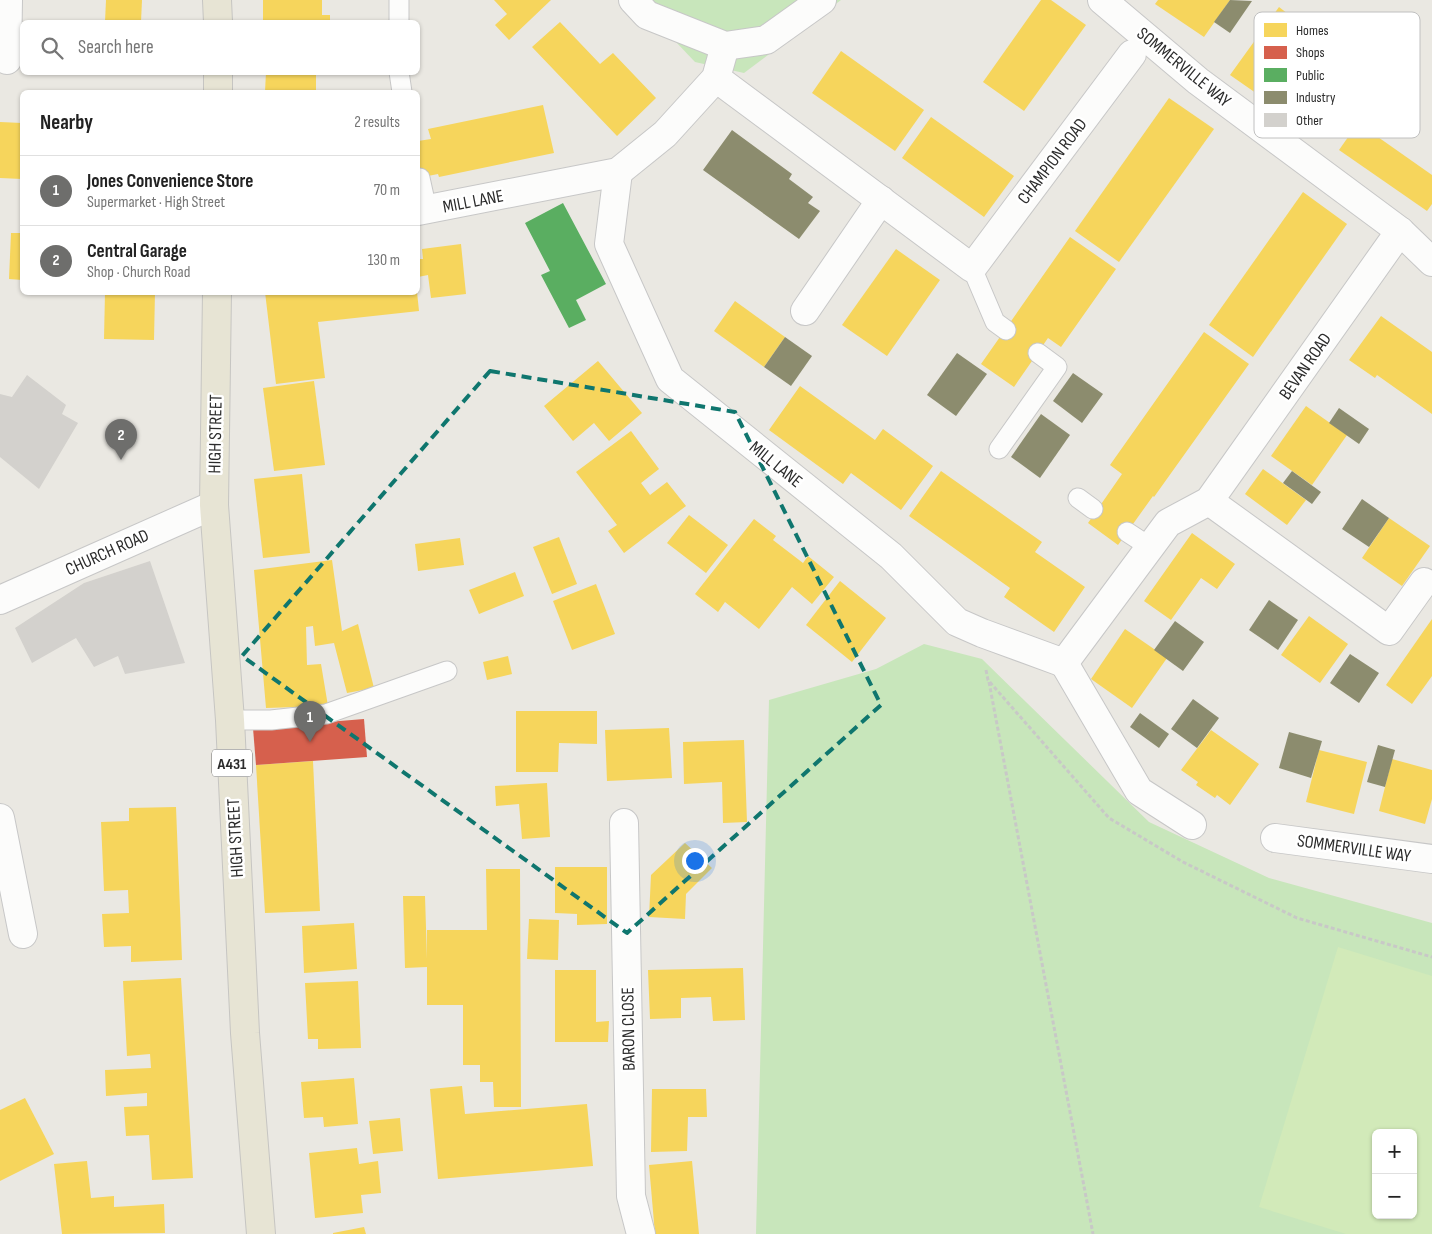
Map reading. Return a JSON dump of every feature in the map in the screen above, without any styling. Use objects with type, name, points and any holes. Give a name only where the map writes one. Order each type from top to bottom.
[{"type":"main road","points":[[217,0],[218,20]]},
{"type":"main road","points":[[218,75],[218,90]]},
{"type":"main road","name":"HIGH STREET","points":[[217,295],[214,505],[230,720],[245,1033],[260,1234]]},
{"type":"street","points":[[8,0],[10,61]]},
{"type":"street","points":[[633,0],[647,15],[725,46],[766,40],[822,0]]},
{"type":"street","name":"SOMMERVILLE WAY","points":[[1102,0],[1198,81],[1254,123]]},
{"type":"street","name":"MILL LANE","points":[[422,210],[618,172],[665,134],[716,78],[725,46]]},
{"type":"street","name":"CHAMPION ROAD","points":[[972,268],[1132,54]]},
{"type":"street","points":[[716,78],[972,268]]},
{"type":"street","name":"SOMMERVILLE WAY","points":[[1275,138],[1400,231],[1432,262]]},
{"type":"street","name":"MILL LANE","points":[[618,172],[609,244],[670,379],[891,556],[957,622],[982,634],[1064,663]]},
{"type":"street","points":[[805,311],[881,200]]},
{"type":"street","name":"BEVAN ROAD","points":[[1064,663],[1168,523],[1209,501],[1400,231]]},
{"type":"street","points":[[1209,501],[1389,631],[1424,582]]},
{"type":"street","name":"CHURCH ROAD","points":[[0,600],[214,505]]},
{"type":"street","points":[[1064,663],[1139,791],[1192,824]]},
{"type":"street","points":[[0,818],[23,934]]},
{"type":"street","name":"BARON CLOSE","points":[[624,823],[631,1196],[641,1234]]},
{"type":"street","name":"SOMMERVILLE WAY","points":[[1275,838],[1432,859]]},
{"type":"lane","points":[[399,0],[399,20]]},
{"type":"lane","points":[[399,75],[402,90]]},
{"type":"lane","points":[[420,178],[422,210]]},
{"type":"lane","points":[[972,268],[995,322],[1006,330]]},
{"type":"lane","points":[[999,449],[1057,367],[1038,353]]},
{"type":"lane","points":[[1127,532],[1150,548]]},
{"type":"lane","points":[[230,720],[271,720],[326,714],[447,671]]},
{"type":"path","points":[[988,680],[1093,1234]]},
{"type":"highlighted area","points":[[490,371],[735,412],[881,705],[627,933],[242,656]]},
{"type":"green space","points":[[636,0],[841,0],[744,73],[695,62]]},
{"type":"green space","points":[[924,644],[982,659],[1149,822],[1269,878],[1432,923],[1432,1234],[756,1234],[769,700],[876,669]]},
{"type":"green space","points":[[1338,947],[1432,976],[1432,1234],[1346,1234],[1259,1207]]},
{"type":"building: Homes","points":[[106,0],[142,0],[141,20],[105,20]]},
{"type":"building: Homes","points":[[263,0],[322,0],[322,15],[330,15],[330,20],[263,20]]},
{"type":"building: Homes","points":[[494,0],[551,0],[509,40],[495,25],[507,14]]},
{"type":"building: Homes","points":[[1041,0],[1051,0],[1086,25],[1024,111],[983,82]]},
{"type":"building: Homes","points":[[1158,0],[1230,0],[1204,37],[1155,4]]},
{"type":"building: Homes","points":[[1279,7],[1286,12],[1275,12]]},
{"type":"building: Homes","points":[[560,22],[600,64],[613,53],[656,98],[617,136],[532,47]]},
{"type":"building: Homes","points":[[1254,42],[1254,92],[1230,75]]},
{"type":"building: Homes","points":[[841,51],[924,110],[895,151],[812,93]]},
{"type":"building: Homes","points":[[266,75],[316,75],[316,90],[265,90]]},
{"type":"building: Homes","points":[[1169,98],[1214,129],[1119,262],[1075,231]]},
{"type":"building: Homes","points":[[543,105],[554,153],[439,177],[438,174],[420,178],[420,141],[431,139],[428,129]]},
{"type":"building: Homes","points":[[931,117],[1014,176],[984,217],[902,158]]},
{"type":"building: Homes","points":[[0,122],[20,123],[20,179],[0,178]]},
{"type":"building: Homes","points":[[1347,138],[1379,138],[1432,175],[1432,204],[1427,211],[1339,150]]},
{"type":"building: Homes","points":[[1303,192],[1347,224],[1253,357],[1209,325]]},
{"type":"building: Homes","points":[[11,233],[20,233],[20,280],[9,279]]},
{"type":"building: Homes","points":[[1070,237],[1116,269],[1061,347],[1048,338],[1014,387],[981,364]]},
{"type":"building: Homes","points":[[461,244],[466,294],[431,298],[428,275],[420,277],[420,259],[423,259],[422,249]]},
{"type":"building: Homes","points":[[896,249],[940,280],[887,356],[842,325]]},
{"type":"building: Homes","points":[[105,295],[155,295],[154,340],[104,339]]},
{"type":"building: Homes","points":[[265,295],[417,295],[419,311],[318,322],[325,378],[276,384]]},
{"type":"building: Homes","points":[[735,301],[785,337],[764,367],[714,331]]},
{"type":"building: Homes","points":[[1381,316],[1432,352],[1432,414],[1377,375],[1375,378],[1349,360]]},
{"type":"building: Homes","points":[[1204,332],[1249,364],[1118,545],[1088,523],[1122,474],[1110,465]]},
{"type":"building: Homes","points":[[598,361],[642,413],[609,441],[594,423],[573,441],[544,406]]},
{"type":"building: Homes","points":[[314,381],[325,465],[274,471],[263,388]]},
{"type":"building: Homes","points":[[800,386],[875,440],[883,429],[933,466],[901,510],[851,473],[843,484],[769,430]]},
{"type":"building: Homes","points":[[1306,406],[1347,435],[1312,485],[1271,456]]},
{"type":"building: Homes","points":[[631,431],[659,469],[641,483],[650,495],[667,482],[686,506],[624,553],[608,531],[617,525],[576,472]]},
{"type":"building: Homes","points":[[1263,469],[1306,500],[1287,525],[1245,494]]},
{"type":"building: Homes","points":[[941,471],[1042,542],[1035,552],[1085,587],[1054,632],[1004,597],[1010,588],[909,516]]},
{"type":"building: Homes","points":[[302,474],[310,553],[263,558],[254,479]]},
{"type":"building: Homes","points":[[689,515],[728,545],[706,573],[667,543]]},
{"type":"building: Homes","points":[[1389,518],[1430,546],[1402,586],[1362,558]]},
{"type":"building: Homes","points":[[754,519],[776,536],[773,540],[803,563],[808,556],[834,577],[812,604],[792,587],[759,629],[725,602],[718,612],[695,594]]},
{"type":"building: Homes","points":[[1192,533],[1235,564],[1217,589],[1201,578],[1171,620],[1144,601]]},
{"type":"building: Homes","points":[[559,537],[577,584],[552,594],[533,547]]},
{"type":"building: Homes","points":[[460,538],[464,565],[418,571],[415,544]]},
{"type":"building: Homes","points":[[332,560],[342,631],[358,624],[374,688],[347,693],[334,643],[315,646],[313,626],[306,627],[307,665],[321,664],[328,706],[266,708],[254,570]]},
{"type":"building: Homes","points":[[515,572],[524,596],[479,614],[469,590]]},
{"type":"building: Homes","points":[[840,581],[886,618],[852,662],[806,625]]},
{"type":"building: Homes","points":[[596,584],[615,634],[572,650],[553,601]]},
{"type":"building: Homes","points":[[1309,616],[1348,644],[1320,683],[1281,655]]},
{"type":"building: Homes","points":[[1432,619],[1432,676],[1412,704],[1386,685]]},
{"type":"building: Homes","points":[[1125,629],[1167,658],[1132,708],[1091,679]]},
{"type":"building: Homes","points":[[508,656],[512,674],[487,680],[483,662]]},
{"type":"building: Homes","points":[[516,711],[597,711],[597,744],[559,743],[558,772],[516,772]]},
{"type":"building: Homes","points":[[669,728],[672,778],[607,781],[605,730]]},
{"type":"building: Homes","points":[[1211,730],[1259,764],[1230,805],[1217,795],[1215,798],[1196,785],[1198,782],[1181,770]]},
{"type":"building: Homes","points":[[744,740],[747,822],[723,823],[722,782],[684,784],[683,742]]},
{"type":"building: Homes","points":[[1319,750],[1367,762],[1354,814],[1306,802]]},
{"type":"building: Homes","points":[[1392,759],[1432,770],[1432,799],[1425,824],[1379,811]]},
{"type":"building: Homes","points":[[313,761],[320,911],[265,913],[256,765]]},
{"type":"building: Homes","points":[[547,783],[550,837],[522,839],[519,804],[496,806],[495,786]]},
{"type":"building: Homes","points":[[176,807],[182,960],[131,962],[131,946],[104,947],[102,914],[129,913],[128,890],[104,891],[101,822],[129,821],[129,808]]},
{"type":"building: Homes","points":[[685,843],[712,868],[686,894],[685,919],[649,917],[651,875]]},
{"type":"building: Homes","points":[[555,867],[607,867],[607,924],[577,925],[577,914],[555,913]]},
{"type":"building: Homes","points":[[486,869],[520,869],[521,1107],[494,1107],[493,1082],[480,1082],[480,1065],[463,1065],[463,1005],[427,1005],[427,967],[405,968],[403,896],[425,896],[427,959],[427,930],[487,930]]},
{"type":"building: Homes","points":[[529,919],[559,920],[558,960],[527,959]]},
{"type":"building: Homes","points":[[354,923],[357,969],[304,973],[302,926]]},
{"type":"building: Homes","points":[[743,968],[745,1020],[713,1021],[711,997],[681,998],[681,1018],[650,1019],[648,970]]},
{"type":"building: Homes","points":[[555,970],[596,970],[596,1022],[609,1021],[608,1042],[555,1042]]},
{"type":"building: Homes","points":[[181,978],[193,1178],[152,1180],[149,1135],[126,1136],[124,1107],[147,1106],[147,1093],[106,1096],[105,1070],[151,1068],[150,1054],[127,1056],[123,981]]},
{"type":"building: Homes","points":[[358,981],[361,1048],[318,1049],[318,1039],[308,1039],[305,983]]},
{"type":"building: Homes","points":[[354,1078],[358,1124],[324,1127],[323,1117],[304,1118],[301,1082]]},
{"type":"building: Homes","points":[[462,1086],[465,1114],[587,1104],[593,1166],[438,1179],[430,1089]]},
{"type":"building: Homes","points":[[652,1089],[706,1089],[707,1117],[688,1117],[687,1151],[651,1152]]},
{"type":"building: Homes","points":[[25,1098],[54,1154],[0,1181],[0,1110]]},
{"type":"building: Homes","points":[[400,1118],[403,1151],[373,1154],[369,1121]]},
{"type":"building: Homes","points":[[357,1148],[359,1164],[378,1161],[381,1193],[361,1195],[363,1213],[315,1218],[309,1153]]},
{"type":"building: Homes","points":[[87,1161],[91,1198],[114,1196],[114,1207],[164,1204],[165,1233],[62,1234],[54,1164]]},
{"type":"building: Homes","points":[[692,1161],[699,1234],[655,1234],[649,1165]]},
{"type":"building: Homes","points":[[364,1227],[366,1234],[333,1234],[333,1233]]},
{"type":"building: Shops","points":[[364,719],[367,757],[256,765],[253,728]]},
{"type":"building: Public","points":[[563,203],[606,284],[576,300],[586,320],[569,328],[541,275],[550,271],[525,223]]},
{"type":"building: Industry","points":[[1230,0],[1252,1],[1230,33],[1214,22]]},
{"type":"building: Industry","points":[[732,130],[792,174],[789,179],[813,197],[808,203],[820,211],[799,239],[703,170]]},
{"type":"building: Industry","points":[[785,337],[812,356],[791,386],[764,367]]},
{"type":"building: Industry","points":[[957,353],[987,374],[956,416],[927,395]]},
{"type":"building: Industry","points":[[1073,373],[1103,394],[1082,423],[1053,401]]},
{"type":"building: Industry","points":[[1339,408],[1369,429],[1359,444],[1329,423]]},
{"type":"building: Industry","points":[[1041,414],[1070,435],[1040,478],[1011,457]]},
{"type":"building: Industry","points":[[1292,471],[1321,492],[1312,504],[1283,483]]},
{"type":"building: Industry","points":[[1362,499],[1389,518],[1369,547],[1342,529]]},
{"type":"building: Industry","points":[[1269,600],[1298,620],[1278,650],[1249,630]]},
{"type":"building: Industry","points":[[1175,621],[1204,642],[1183,671],[1154,650]]},
{"type":"building: Industry","points":[[1350,654],[1379,673],[1359,703],[1330,683]]},
{"type":"building: Industry","points":[[1193,699],[1219,718],[1197,748],[1171,729]]},
{"type":"building: Industry","points":[[1140,713],[1169,734],[1159,748],[1130,727]]},
{"type":"building: Industry","points":[[1289,732],[1322,741],[1311,778],[1279,768]]},
{"type":"building: Industry","points":[[1378,745],[1395,750],[1385,787],[1367,782]]},
{"type":"building: Other","points":[[27,375],[66,405],[62,414],[78,423],[39,489],[0,457],[0,394],[12,397]]},
{"type":"building: Other","points":[[150,561],[185,663],[125,674],[118,656],[94,667],[76,638],[32,663],[15,628],[84,583]]},
{"type":"place","name":"Central Garage","points":[[121,460]]},
{"type":"place","name":"Jones Convenience Store","points":[[310,742]]}]
